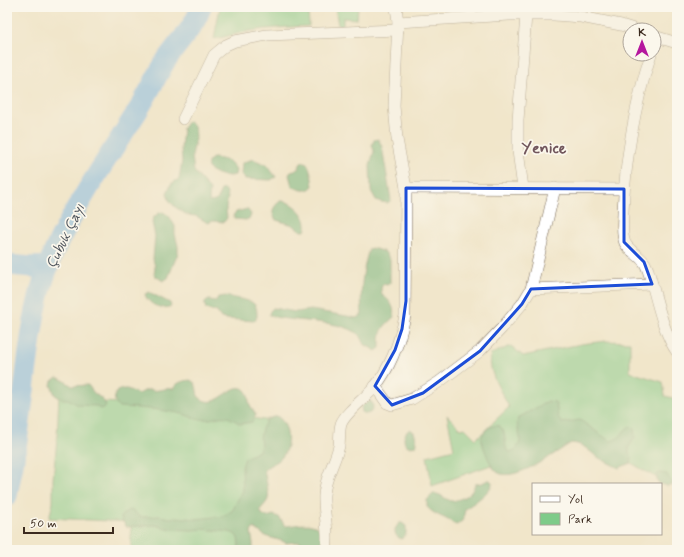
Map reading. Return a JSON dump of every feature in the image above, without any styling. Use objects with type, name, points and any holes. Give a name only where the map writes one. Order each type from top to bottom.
[{"type":"street","points":[[326,550],[328,534],[324,507],[325,489],[338,447],[341,425],[375,386],[387,367],[395,350],[405,316],[406,188],[397,139],[394,106],[398,26],[396,7]]},
{"type":"street","points":[[523,188],[518,151],[518,120],[526,15]]},
{"type":"street","points":[[183,119],[214,55],[226,45],[235,41],[268,35],[526,15],[581,17],[622,25]]},
{"type":"street","points":[[662,40],[677,43]]},
{"type":"street","points":[[649,62],[637,107],[628,154],[622,227],[624,242],[628,248],[644,262],[672,345],[677,352]]},
{"type":"street","points":[[406,188],[624,189]]},
{"type":"street","points":[[375,386],[387,404],[392,405],[412,399],[439,382],[480,351],[512,316],[522,304],[531,289],[541,240],[555,188]]},
{"type":"street","points":[[531,289],[652,284]]},
{"type":"highlighted area","points":[[406,188],[624,189],[624,242],[644,262],[652,284],[531,289],[522,304],[480,351],[423,393],[392,405],[375,386],[395,350],[402,329],[406,301]]},
{"type":"green space","points":[[220,7],[308,7],[309,26],[257,30],[214,39]]},
{"type":"green space","points":[[335,7],[358,7],[357,19],[343,18],[343,26],[338,25]]},
{"type":"green space","points":[[188,121],[194,126],[195,131],[192,156],[194,171],[210,190],[209,202],[218,199],[221,190],[225,189],[227,194],[227,218],[224,222],[213,221],[208,223],[196,216],[187,215],[175,207],[169,200],[167,193],[171,184],[179,179],[182,161],[181,148],[183,128]]},
{"type":"green space","points":[[378,139],[382,146],[391,200],[388,203],[376,200],[371,191],[370,165],[374,151],[372,145],[374,140]]},
{"type":"green space","points":[[213,158],[230,162],[236,170],[235,175],[224,176],[210,170],[208,168],[208,163]]},
{"type":"green space","points":[[253,159],[267,165],[276,177],[271,180],[245,179],[241,174],[242,163]]},
{"type":"green space","points":[[303,162],[306,162],[311,174],[313,186],[308,190],[300,190],[292,186],[289,175],[291,171],[298,169]]},
{"type":"green space","points":[[280,201],[290,203],[299,211],[305,221],[305,231],[301,231],[293,225],[276,220],[273,210]]},
{"type":"green space","points":[[247,209],[251,214],[250,218],[246,220],[235,219],[233,215],[236,212]]},
{"type":"green space","points":[[163,212],[169,216],[175,226],[178,253],[168,278],[163,281],[154,275],[155,267],[153,259],[155,236],[152,222],[153,218],[159,213]]},
{"type":"green space","points":[[372,248],[385,252],[390,259],[390,283],[387,285],[383,284],[381,288],[382,295],[388,299],[393,307],[394,313],[394,317],[382,330],[380,337],[380,348],[376,351],[364,344],[360,335],[350,329],[337,325],[292,320],[269,315],[273,308],[296,312],[311,310],[356,318],[362,315],[361,290],[363,274],[369,249]]},
{"type":"green space","points":[[149,292],[170,303],[171,306],[163,308],[155,306],[146,298],[145,294]]},
{"type":"green space","points":[[226,296],[252,302],[256,308],[257,317],[254,321],[221,318],[217,312],[206,309],[204,303],[209,300],[216,301],[218,297]]},
{"type":"green space","points":[[606,341],[630,342],[630,372],[663,382],[665,396],[677,399],[674,420],[677,421],[677,487],[657,478],[595,442],[581,436],[533,450],[432,486],[427,456],[454,449],[447,415],[461,429],[465,428],[476,439],[509,407],[493,374],[490,361],[491,354],[511,346],[523,356],[581,344]]},
{"type":"green space","points":[[57,377],[72,386],[88,385],[106,405],[104,408],[100,409],[96,406],[78,405],[68,399],[62,399],[55,395],[51,385],[52,381]]},
{"type":"green space","points":[[190,380],[196,385],[198,396],[205,401],[217,399],[235,389],[240,388],[245,390],[248,395],[250,405],[256,415],[252,422],[240,424],[228,417],[199,419],[163,411],[119,407],[115,401],[117,391],[127,389],[139,394],[148,390],[173,389],[178,383]]},
{"type":"green space","points":[[59,394],[103,402],[168,406],[272,421],[246,550],[131,550],[131,522],[49,518],[53,503],[53,479]]},
{"type":"green space","points":[[371,401],[373,406],[372,410],[370,413],[365,414],[362,412],[361,407]]},
{"type":"green space","points":[[548,401],[555,402],[559,418],[562,423],[580,420],[610,441],[617,439],[628,427],[631,426],[634,429],[635,437],[629,447],[629,453],[632,458],[631,463],[619,468],[599,458],[583,446],[571,443],[546,459],[524,470],[513,474],[504,475],[497,472],[490,463],[483,445],[482,436],[486,430],[496,425],[502,428],[507,451],[511,452],[519,444],[520,440],[517,423],[518,418]]},
{"type":"green space","points":[[277,416],[284,424],[286,429],[288,441],[287,447],[280,459],[264,470],[268,497],[267,502],[260,510],[262,514],[267,517],[273,515],[279,517],[285,526],[305,524],[319,528],[323,532],[322,550],[306,550],[304,544],[299,542],[286,543],[265,536],[254,528],[251,532],[253,550],[238,550],[238,538],[235,534],[229,532],[203,529],[170,529],[155,525],[126,527],[121,518],[123,514],[129,510],[132,510],[142,517],[160,516],[196,519],[224,516],[233,510],[243,491],[242,467],[245,458],[259,451],[262,429],[267,419]]},
{"type":"green space","points":[[410,429],[414,432],[417,442],[416,446],[410,447],[405,444],[404,436]]},
{"type":"green space","points":[[657,474],[667,474],[672,483],[668,486],[659,483],[657,481]]},
{"type":"green space","points":[[488,480],[492,482],[489,489],[482,497],[465,509],[463,520],[457,525],[434,513],[427,507],[427,500],[433,494],[438,494],[450,501],[453,501],[470,494],[475,484]]},
{"type":"green space","points":[[399,523],[406,526],[406,534],[402,539],[397,537],[395,533],[395,529]]},
{"type":"waterway","name":"Çubuk Çayı","points":[[7,496],[19,430],[34,318],[38,299],[49,264],[56,247],[84,195],[141,106],[165,62],[190,29],[201,7]]},
{"type":"waterway","points":[[7,265],[33,267],[49,266]]},
{"type":"district","name":"Yenice","points":[[544,147]]}]
